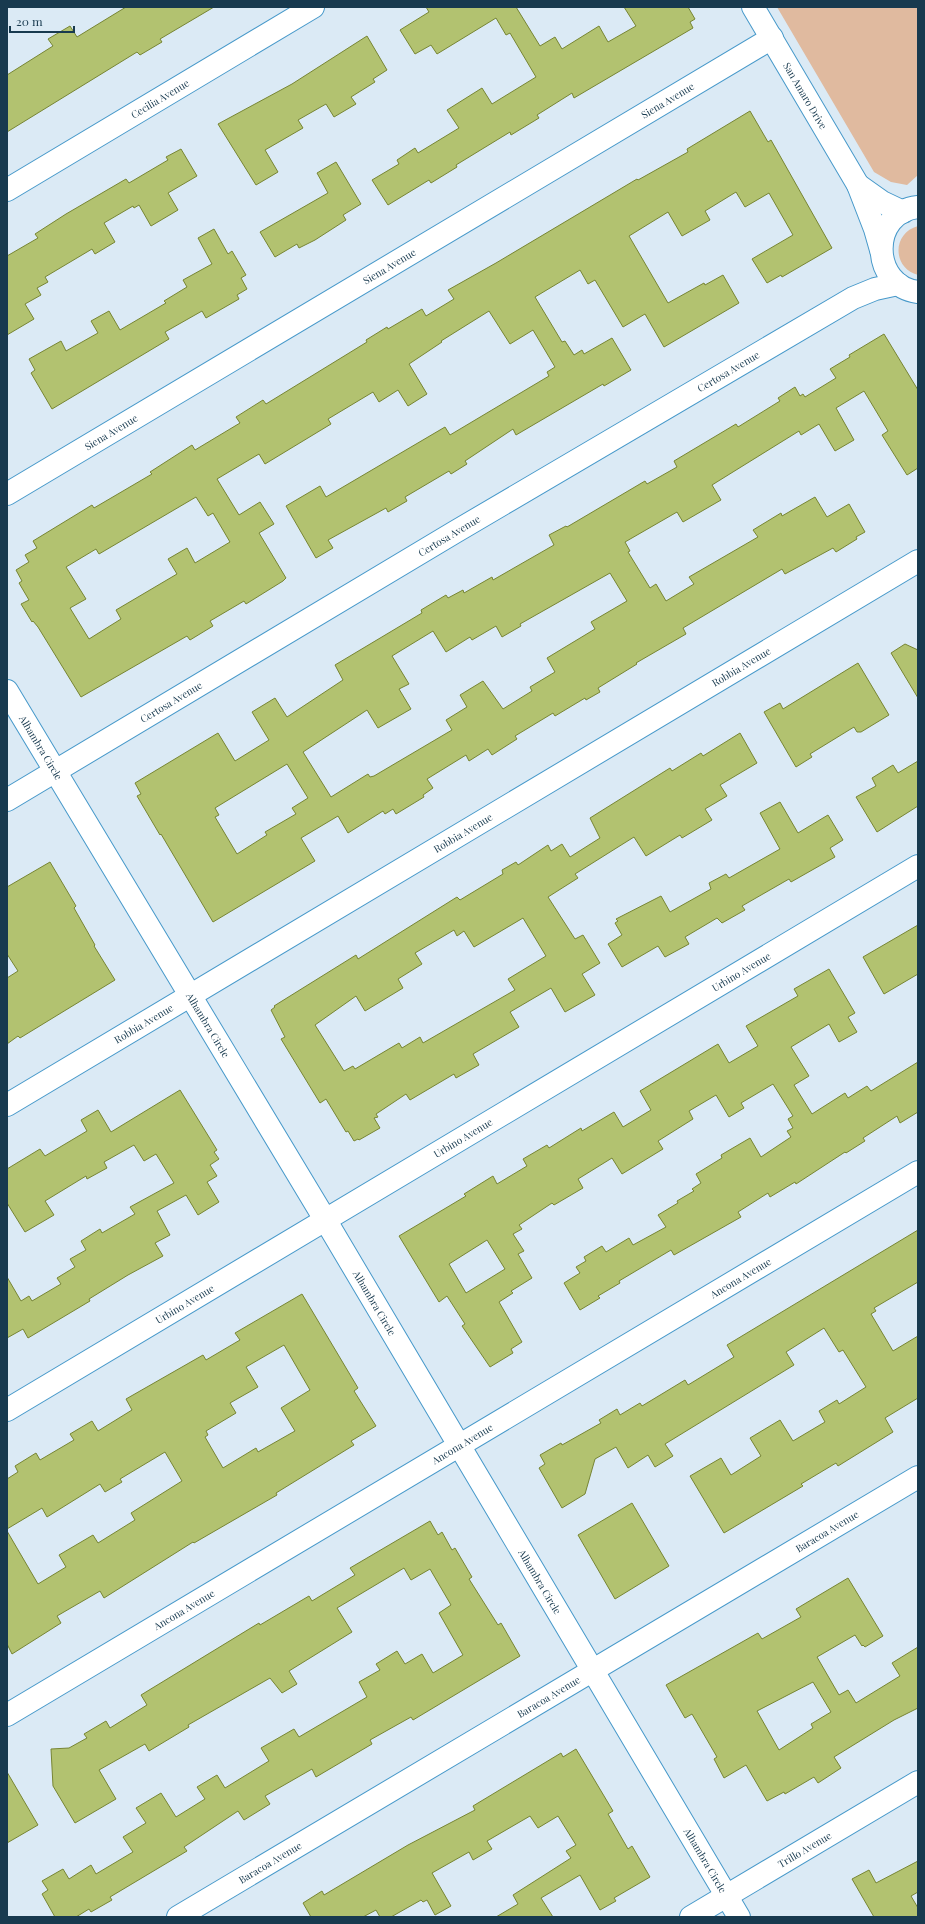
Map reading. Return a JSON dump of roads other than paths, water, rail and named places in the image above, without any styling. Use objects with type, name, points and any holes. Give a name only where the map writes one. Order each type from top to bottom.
[{"type":"street","name":"Cecilia Avenue","points":[[7,190],[314,7]]},
{"type":"street","name":"San Amaro Drive","points":[[753,7],[858,185],[875,229],[885,269],[912,291]]},
{"type":"street","name":"Siena Avenue","points":[[7,494],[772,38]]},
{"type":"street","name":"San Amaro Drive","points":[[858,185],[882,202],[914,207]]},
{"type":"street","points":[[880,250],[887,228],[895,217],[914,207]]},
{"type":"street","name":"Certosa Avenue","points":[[7,800],[448,536],[853,298],[870,290],[912,291]]},
{"type":"street","name":"Robbia Avenue","points":[[7,1105],[918,561]]},
{"type":"street","name":"Alhambra Circle","points":[[7,691],[326,1221],[739,1917]]},
{"type":"street","name":"Urbino Avenue","points":[[7,1410],[326,1221],[918,866]]},
{"type":"street","name":"Ancona Avenue","points":[[7,1714],[918,1172]]},
{"type":"street","name":"Baracoa Avenue","points":[[178,1917],[918,1477]]},
{"type":"street","name":"Trillo Avenue","points":[[691,1917],[918,1782]]}]
